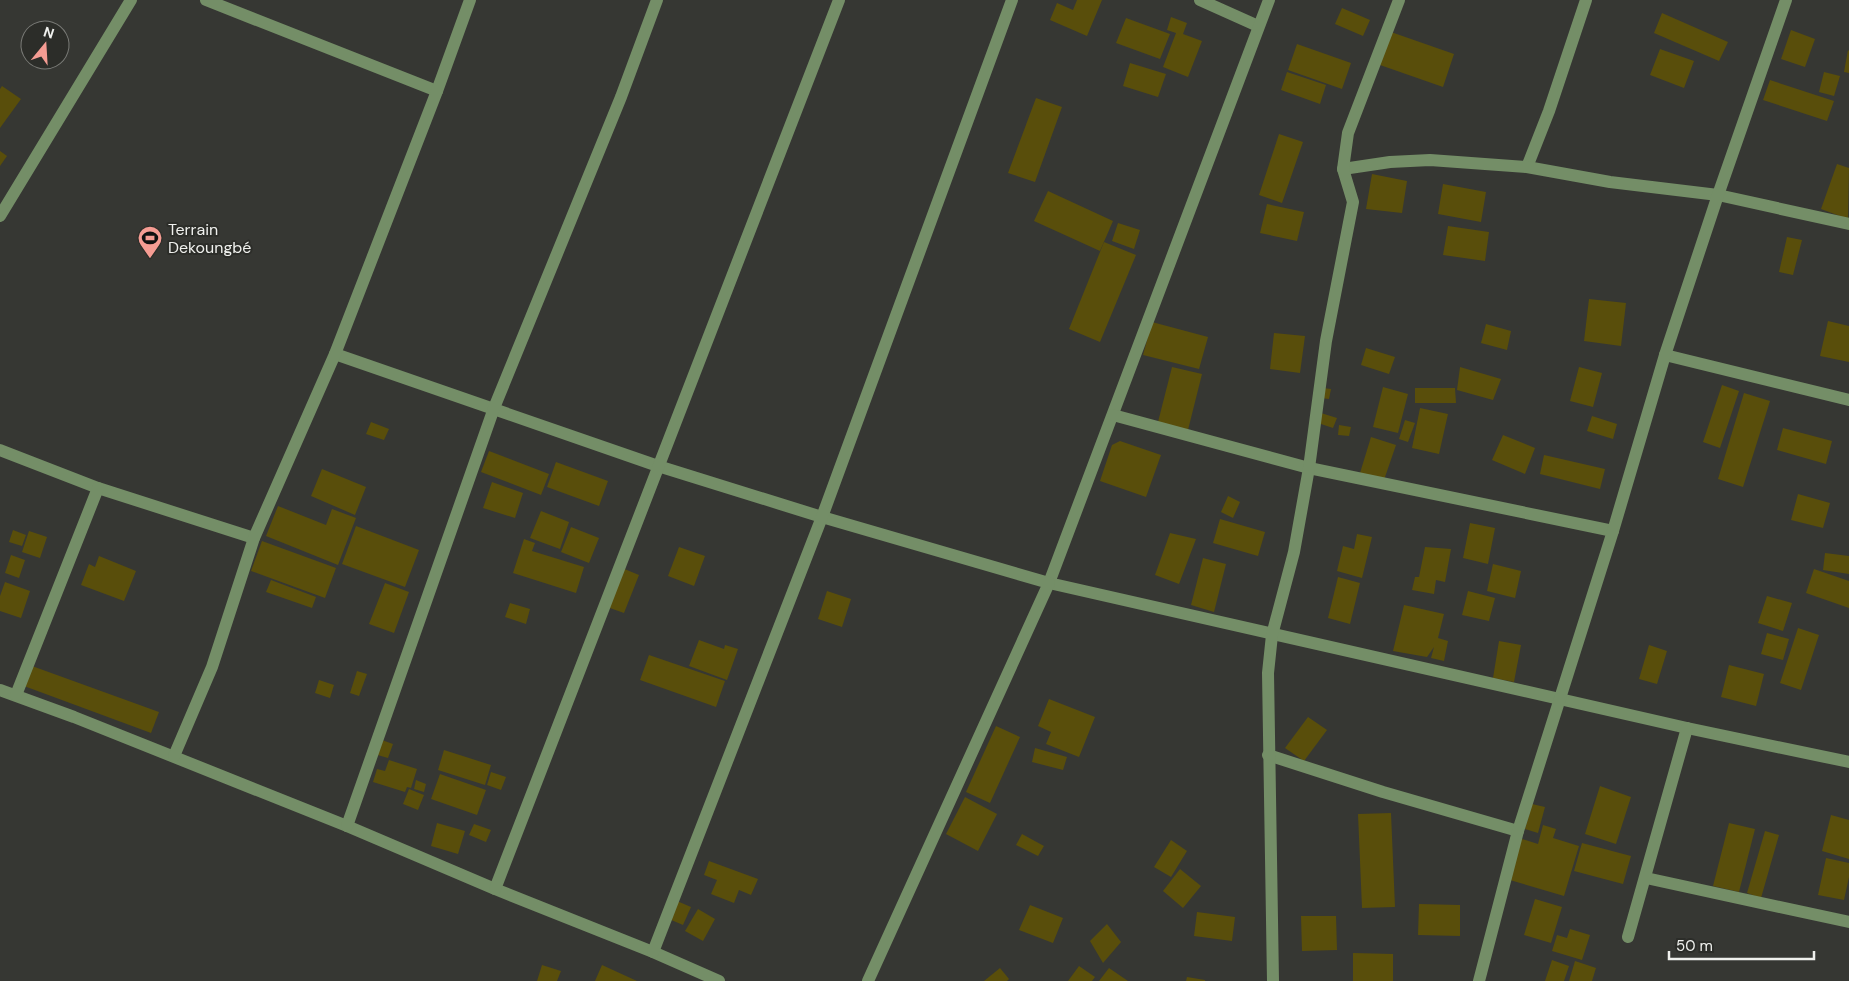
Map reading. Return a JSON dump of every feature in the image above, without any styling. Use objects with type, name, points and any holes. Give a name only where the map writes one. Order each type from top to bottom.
[{"type":"street","points":[[0,216],[131,0]]},
{"type":"street","points":[[206,0],[437,91]]},
{"type":"street","points":[[174,756],[212,667],[254,538],[335,354],[437,91],[470,0]]},
{"type":"street","points":[[347,826],[494,408],[621,97],[656,0]]},
{"type":"street","points":[[495,888],[839,0]]},
{"type":"street","points":[[653,952],[822,517],[1012,0]]},
{"type":"street","points":[[1200,0],[1258,26]]},
{"type":"street","points":[[868,981],[1049,583],[1269,0]]},
{"type":"street","points":[[1273,981],[1268,755],[1268,673],[1272,635],[1294,552],[1309,468],[1326,341],[1353,202],[1343,169],[1348,133],[1399,0]]},
{"type":"street","points":[[1527,167],[1549,112],[1586,0]]},
{"type":"street","points":[[1479,981],[1518,831],[1665,355],[1786,0]]},
{"type":"street","points":[[1343,169],[1390,162],[1430,160],[1527,167],[1610,182],[1718,195],[1849,224]]},
{"type":"street","points":[[335,354],[658,466],[822,517],[1049,583],[1687,728],[1849,762]]},
{"type":"street","points":[[1665,355],[1849,400]]},
{"type":"street","points":[[1112,416],[1309,468],[1612,531]]},
{"type":"street","points":[[0,450],[98,488],[254,538]]},
{"type":"street","points":[[16,695],[98,488]]},
{"type":"street","points":[[0,690],[174,756],[249,788],[347,826],[719,981]]},
{"type":"street","points":[[1628,937],[1687,728]]},
{"type":"street","points":[[1268,755],[1383,792],[1518,831]]},
{"type":"street","points":[[1646,878],[1849,922]]},
{"type":"building","points":[[1077,0],[1102,0],[1087,36],[1050,20],[1057,3],[1073,10]]},
{"type":"building","points":[[1342,8],[1370,20],[1363,36],[1335,24]]},
{"type":"building","points":[[1662,13],[1728,42],[1719,61],[1654,33]]},
{"type":"building","points":[[1171,17],[1187,23],[1183,34],[1202,41],[1188,77],[1163,67],[1176,33],[1167,30]]},
{"type":"building","points":[[1126,18],[1170,34],[1160,59],[1116,43]]},
{"type":"building","points":[[1791,30],[1815,39],[1805,67],[1781,59]]},
{"type":"building","points":[[1391,32],[1454,54],[1443,87],[1380,65]]},
{"type":"building","points":[[1297,44],[1351,63],[1342,89],[1288,70]]},
{"type":"building","points":[[1660,49],[1694,61],[1684,88],[1650,75]]},
{"type":"building","points":[[1849,51],[1849,73],[1844,72]]},
{"type":"building","points":[[1130,63],[1166,74],[1158,97],[1123,86]]},
{"type":"building","points":[[1287,72],[1326,85],[1320,104],[1281,90]]},
{"type":"building","points":[[1824,72],[1840,76],[1834,96],[1819,92]]},
{"type":"building","points":[[1770,80],[1834,101],[1827,121],[1763,100]]},
{"type":"building","points":[[2,86],[21,99],[0,128],[0,89]]},
{"type":"building","points":[[1036,98],[1062,107],[1035,182],[1008,173]]},
{"type":"building","points":[[1279,134],[1303,142],[1282,203],[1259,195]]},
{"type":"building","points":[[0,151],[7,156],[0,166]]},
{"type":"building","points":[[1837,164],[1849,168],[1848,219],[1821,209]]},
{"type":"building","points":[[1372,174],[1407,181],[1402,213],[1366,209]]},
{"type":"building","points":[[1443,184],[1486,192],[1481,222],[1438,214]]},
{"type":"building","points":[[1048,191],[1113,221],[1100,251],[1034,221]]},
{"type":"building","points":[[1267,204],[1304,212],[1297,241],[1260,233]]},
{"type":"building","points":[[1118,223],[1140,230],[1134,249],[1112,241]]},
{"type":"building","points":[[1448,226],[1489,232],[1485,261],[1443,255]]},
{"type":"building","points":[[1787,237],[1802,240],[1793,275],[1779,272]]},
{"type":"building","points":[[1104,242],[1136,255],[1100,342],[1069,329]]},
{"type":"building","points":[[1589,299],[1626,303],[1621,346],[1584,341]]},
{"type":"building","points":[[1828,321],[1849,326],[1849,362],[1820,356]]},
{"type":"building","points":[[1152,322],[1208,337],[1199,369],[1143,355]]},
{"type":"building","points":[[1486,324],[1511,331],[1507,350],[1481,343]]},
{"type":"building","points":[[1274,333],[1305,336],[1300,373],[1270,369]]},
{"type":"building","points":[[1366,348],[1395,357],[1389,374],[1361,365]]},
{"type":"building","points":[[1172,367],[1202,374],[1188,430],[1158,422]]},
{"type":"building","points":[[1460,367],[1501,379],[1493,400],[1457,390]]},
{"type":"building","points":[[1579,367],[1602,373],[1593,407],[1570,401]]},
{"type":"building","points":[[1722,385],[1739,391],[1720,448],[1703,442]]},
{"type":"building","points":[[1383,387],[1408,394],[1398,433],[1373,427]]},
{"type":"building","points":[[1323,388],[1331,389],[1329,399],[1321,398]]},
{"type":"building","points":[[1415,388],[1455,388],[1456,403],[1415,403]]},
{"type":"building","points":[[1744,393],[1770,401],[1743,487],[1718,479]]},
{"type":"building","points":[[1420,408],[1448,414],[1439,454],[1412,448]]},
{"type":"building","points":[[1321,413],[1337,418],[1333,428],[1318,423]]},
{"type":"building","points":[[1592,416],[1617,424],[1613,439],[1587,431]]},
{"type":"building","points":[[1405,420],[1415,423],[1408,442],[1399,439]]},
{"type":"building","points":[[371,422],[389,429],[384,440],[366,434]]},
{"type":"building","points":[[1339,425],[1351,427],[1349,436],[1338,435]]},
{"type":"building","points":[[1783,428],[1832,441],[1826,464],[1777,450]]},
{"type":"building","points":[[1503,435],[1535,448],[1525,474],[1492,460]]},
{"type":"building","points":[[1371,437],[1396,445],[1384,480],[1360,473]]},
{"type":"building","points":[[1120,441],[1161,455],[1146,497],[1100,481],[1112,445]]},
{"type":"building","points":[[489,451],[549,474],[541,495],[481,472]]},
{"type":"building","points":[[1544,455],[1605,469],[1600,489],[1540,474]]},
{"type":"building","points":[[556,462],[608,481],[599,506],[547,487]]},
{"type":"building","points":[[322,469],[366,487],[355,515],[311,496]]},
{"type":"building","points":[[492,482],[523,493],[515,518],[483,508]]},
{"type":"building","points":[[1798,494],[1830,503],[1823,528],[1791,520]]},
{"type":"building","points":[[1228,496],[1240,502],[1233,518],[1221,512]]},
{"type":"building","points":[[278,506],[326,525],[332,509],[356,518],[338,565],[266,536]]},
{"type":"building","points":[[541,511],[569,522],[560,549],[530,538]]},
{"type":"building","points":[[1220,519],[1265,532],[1258,556],[1213,543]]},
{"type":"building","points":[[1470,523],[1495,528],[1488,564],[1463,558]]},
{"type":"building","points":[[356,526],[419,550],[405,587],[342,564]]},
{"type":"building","points":[[571,527],[599,538],[589,563],[561,552]]},
{"type":"building","points":[[13,530],[26,535],[22,546],[9,542]]},
{"type":"building","points":[[29,531],[47,537],[40,558],[22,552]]},
{"type":"building","points":[[1170,533],[1196,539],[1179,584],[1155,575]]},
{"type":"building","points":[[1357,534],[1372,537],[1362,578],[1337,571],[1343,546],[1354,549]]},
{"type":"building","points":[[524,539],[535,543],[532,551],[584,567],[576,593],[513,573]]},
{"type":"building","points":[[262,541],[336,568],[325,598],[251,571]]},
{"type":"building","points":[[679,547],[705,556],[694,586],[668,576]]},
{"type":"building","points":[[1425,547],[1451,549],[1445,582],[1436,580],[1434,594],[1412,590],[1415,577],[1419,577]]},
{"type":"building","points":[[1825,553],[1849,556],[1849,574],[1823,570]]},
{"type":"building","points":[[11,555],[25,560],[19,578],[5,573]]},
{"type":"building","points":[[99,556],[136,571],[124,601],[81,585],[89,564],[95,567]]},
{"type":"building","points":[[1203,558],[1226,564],[1214,612],[1191,605]]},
{"type":"building","points":[[1493,564],[1521,571],[1515,598],[1487,591]]},
{"type":"building","points":[[622,568],[639,575],[624,613],[607,607]]},
{"type":"building","points":[[1814,569],[1849,581],[1849,608],[1806,593]]},
{"type":"building","points":[[1338,577],[1360,583],[1350,624],[1328,618]]},
{"type":"building","points":[[271,580],[316,597],[312,608],[266,592]]},
{"type":"building","points":[[5,582],[30,591],[21,618],[0,611],[0,596]]},
{"type":"building","points":[[385,583],[409,592],[394,633],[369,624]]},
{"type":"building","points":[[827,591],[851,599],[842,627],[818,619]]},
{"type":"building","points":[[1468,591],[1495,598],[1489,621],[1462,615]]},
{"type":"building","points":[[1767,596],[1792,603],[1783,631],[1758,623]]},
{"type":"building","points":[[510,603],[530,609],[526,624],[505,617]]},
{"type":"building","points":[[1404,605],[1444,614],[1438,638],[1448,641],[1444,661],[1431,658],[1434,647],[1427,657],[1393,651]]},
{"type":"building","points":[[1798,628],[1819,635],[1801,690],[1780,683]]},
{"type":"building","points":[[1767,633],[1789,639],[1783,660],[1761,654]]},
{"type":"building","points":[[699,640],[724,649],[725,645],[738,649],[727,680],[689,666]]},
{"type":"building","points":[[1499,641],[1521,645],[1514,682],[1493,678]]},
{"type":"building","points":[[1649,645],[1667,651],[1657,684],[1639,679]]},
{"type":"building","points":[[649,655],[725,681],[716,707],[640,680]]},
{"type":"building","points":[[1729,665],[1764,674],[1756,706],[1721,697]]},
{"type":"building","points":[[32,666],[159,712],[151,733],[24,686]]},
{"type":"building","points":[[357,671],[367,674],[359,696],[350,693]]},
{"type":"building","points":[[319,680],[334,685],[330,698],[315,693]]},
{"type":"building","points":[[1049,699],[1095,717],[1079,757],[1046,744],[1051,732],[1038,726]]},
{"type":"building","points":[[1308,717],[1327,730],[1304,761],[1285,748]]},
{"type":"building","points":[[996,726],[1020,737],[990,803],[966,792]]},
{"type":"building","points":[[379,739],[393,744],[388,758],[374,754]]},
{"type":"building","points":[[1035,748],[1067,757],[1063,770],[1032,762]]},
{"type":"building","points":[[444,750],[491,765],[485,785],[438,770]]},
{"type":"building","points":[[389,760],[417,769],[411,788],[407,787],[405,792],[373,782],[377,769],[385,771]]},
{"type":"building","points":[[491,772],[506,777],[501,790],[487,785]]},
{"type":"building","points":[[440,774],[486,790],[477,815],[431,799]]},
{"type":"building","points":[[416,780],[426,784],[424,792],[414,789]]},
{"type":"building","points":[[1600,786],[1631,797],[1616,844],[1585,834]]},
{"type":"building","points":[[409,789],[424,795],[418,810],[403,804]]},
{"type":"building","points":[[965,797],[997,814],[978,851],[946,834]]},
{"type":"building","points":[[1532,804],[1545,807],[1538,833],[1525,829]]},
{"type":"building","points":[[1391,813],[1395,907],[1362,908],[1358,814]]},
{"type":"building","points":[[1831,815],[1849,820],[1849,859],[1822,851]]},
{"type":"building","points":[[437,823],[465,831],[458,854],[431,846]]},
{"type":"building","points":[[1729,823],[1755,829],[1739,892],[1713,886]]},
{"type":"building","points":[[474,824],[491,830],[486,842],[469,835]]},
{"type":"building","points":[[1543,825],[1556,829],[1553,838],[1579,846],[1564,896],[1510,880],[1519,838],[1538,844]]},
{"type":"building","points":[[1765,831],[1779,835],[1761,898],[1747,893]]},
{"type":"building","points":[[1022,834],[1044,846],[1038,856],[1016,845]]},
{"type":"building","points":[[1171,840],[1187,851],[1171,877],[1154,867]]},
{"type":"building","points":[[1582,843],[1631,856],[1623,884],[1574,871]]},
{"type":"building","points":[[1826,858],[1849,863],[1849,877],[1844,900],[1818,895]]},
{"type":"building","points":[[709,861],[758,879],[751,895],[739,890],[734,903],[711,894],[717,880],[704,875]]},
{"type":"building","points":[[1180,869],[1201,886],[1183,908],[1163,891]]},
{"type":"building","points":[[1535,899],[1562,907],[1551,943],[1524,935]]},
{"type":"building","points":[[677,901],[691,907],[683,925],[669,919]]},
{"type":"building","points":[[1419,904],[1460,905],[1460,936],[1418,935]]},
{"type":"building","points":[[1030,905],[1063,918],[1053,943],[1019,930]]},
{"type":"building","points":[[698,909],[715,919],[703,941],[685,931]]},
{"type":"building","points":[[1197,912],[1235,917],[1232,941],[1194,936]]},
{"type":"building","points":[[1301,916],[1336,916],[1337,950],[1302,951]]},
{"type":"building","points":[[1107,924],[1121,942],[1103,963],[1090,941]]},
{"type":"building","points":[[1570,929],[1590,935],[1582,960],[1552,951],[1557,935],[1567,938]]},
{"type":"building","points":[[1353,953],[1393,954],[1393,981],[1353,981]]},
{"type":"building","points":[[1552,960],[1569,966],[1564,981],[1545,981]]},
{"type":"building","points":[[1575,961],[1596,968],[1592,981],[1569,981]]},
{"type":"building","points":[[542,965],[561,971],[557,981],[537,981]]},
{"type":"building","points":[[602,965],[637,981],[595,981]]},
{"type":"building","points":[[1079,966],[1095,977],[1092,981],[1068,981]]},
{"type":"building","points":[[1000,968],[1009,979],[1007,981],[984,981]]},
{"type":"building","points":[[1109,968],[1128,981],[1099,981]]},
{"type":"building","points":[[1187,977],[1205,980],[1205,981],[1186,981]]},
{"type":"place","name":"Terrain Dekoungbé","points":[[150,259]]}]
